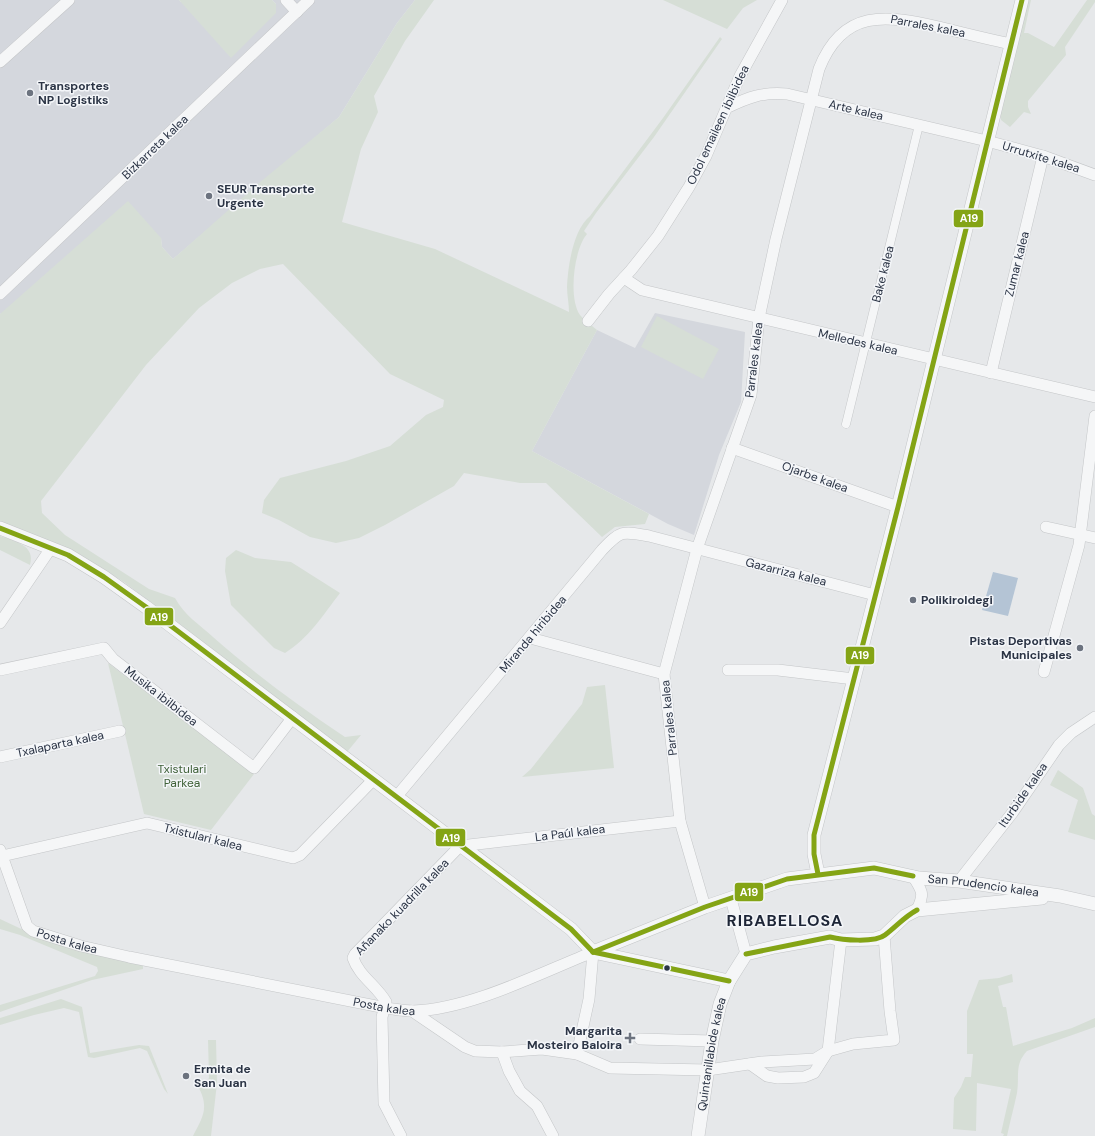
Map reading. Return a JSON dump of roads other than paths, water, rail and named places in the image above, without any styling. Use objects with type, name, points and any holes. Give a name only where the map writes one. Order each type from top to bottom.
[{"type":"street","points":[[0,62],[69,0]]},
{"type":"street","points":[[286,0],[297,12]]},
{"type":"street","name":"Bizkarreta kalea","points":[[0,294],[309,0]]},
{"type":"street","name":"Odol emaileen ibilbidea","points":[[588,321],[658,236],[689,187],[706,156],[740,76],[782,0]]},
{"type":"street","points":[[818,874],[814,854],[814,835],[898,507],[1022,0]]},
{"type":"street","name":"Parrales kalea","points":[[705,907],[680,821],[664,674],[697,549],[751,395],[759,318],[811,100],[825,54],[833,42],[846,30],[863,21],[888,18],[905,19],[1011,44]]},
{"type":"street","name":"Arte kalea","points":[[726,108],[749,97],[762,94],[787,94],[987,141]]},
{"type":"street","name":"Bake kalea","points":[[846,424],[919,125]]},
{"type":"street","name":"Urrutxite kalea","points":[[987,141],[1044,156],[1095,175]]},
{"type":"street","name":"Zumar kalea","points":[[991,373],[1044,156]]},
{"type":"street","name":"Melledes kalea","points":[[624,278],[642,290],[1095,397]]},
{"type":"street","points":[[1044,672],[1079,545],[1079,534],[1095,416]]},
{"type":"street","name":"Ojarbe kalea","points":[[732,448],[898,507]]},
{"type":"street","points":[[1046,527],[1095,538]]},
{"type":"street","points":[[0,528],[68,555],[104,577],[146,606],[571,929],[593,952],[729,981]]},
{"type":"street","name":"Miranda hiribidea","points":[[397,796],[615,536],[623,533],[634,533],[697,549]]},
{"type":"street","points":[[0,623],[51,548]]},
{"type":"street","name":"Gazarriza kalea","points":[[697,549],[875,594]]},
{"type":"street","points":[[530,638],[664,674]]},
{"type":"street","name":"Musika ibilbidea","points":[[0,670],[104,648],[113,659],[254,768],[293,717]]},
{"type":"street","points":[[728,670],[778,670],[854,679]]},
{"type":"street","name":"Iturbide kalea","points":[[959,881],[1012,812],[1059,745],[1071,733],[1095,717]]},
{"type":"street","name":"Txalaparta kalea","points":[[0,757],[120,731]]},
{"type":"street","name":"Txistulari kalea","points":[[1,853],[147,823],[293,858],[300,855],[374,779]]},
{"type":"street","name":"La Paúl kalea","points":[[460,846],[680,821]]},
{"type":"street","name":"Añanako kuadrilla kalea","points":[[386,1008],[386,1002],[382,995],[355,964],[353,958],[355,954],[460,846]]},
{"type":"street","name":"Posta kalea","points":[[1,853],[27,926],[33,931],[81,946],[129,958],[386,1008],[412,1011],[470,1000],[705,907],[731,899]]},
{"type":"street","name":"San Prudencio kalea","points":[[731,899],[787,879],[874,868],[913,876],[959,881],[1060,896],[1095,904]]},
{"type":"street","points":[[913,876],[921,890],[923,897],[917,910]]},
{"type":"street","points":[[731,899],[746,954],[774,947],[830,937],[840,940],[875,939],[884,936],[905,916],[917,910],[1060,896]]},
{"type":"street","points":[[412,1011],[465,1047],[475,1051],[502,1052],[542,1049],[577,1054],[610,1068],[708,1070],[750,1064],[816,1059],[828,1051],[852,1044],[894,1040],[890,1011],[884,936]]},
{"type":"street","points":[[750,1064],[762,1073],[772,1077],[804,1077],[814,1073],[828,1051],[840,940]]},
{"type":"street","points":[[577,1054],[589,999],[593,952]]},
{"type":"street","name":"Quintanillabide kalea","points":[[698,1136],[712,1041],[720,1004],[729,981],[746,954]]},
{"type":"street","points":[[386,1008],[382,1017],[384,1103],[401,1136]]},
{"type":"street","points":[[430,1024],[432,1008]]},
{"type":"street","points":[[640,1039],[712,1041]]},
{"type":"street","points":[[502,1052],[509,1071],[520,1091],[537,1106],[553,1136]]},
{"type":"water","points":[[993,572],[1018,578],[1008,616],[982,610]]},
{"type":"place","name":"Transportes NP Logistiks","points":[[30,93]]},
{"type":"place","name":"SEUR Transporte Urgente","points":[[209,196]]},
{"type":"place","name":"Polikiroldegi","points":[[913,600]]},
{"type":"place","name":"Pistas Deportivas Municipales","points":[[1080,648]]},
{"type":"place","name":"Margarita Mosteiro Baloira","points":[[630,1038]]},
{"type":"place","name":"Ermita de San Juan","points":[[186,1076]]},
{"type":"district","name":"RIBABELLOSA","points":[[785,920]]},
{"type":"park label","name":"Txistulari Parkea","points":[[182,776]]}]
